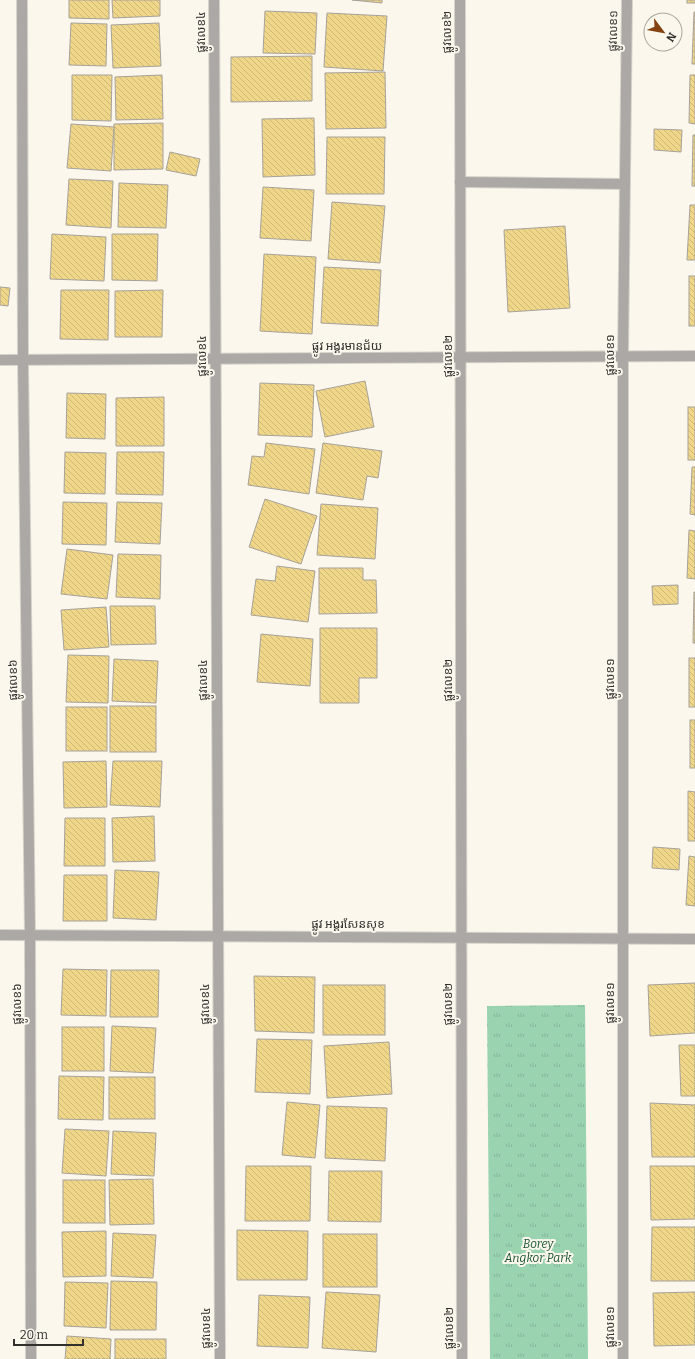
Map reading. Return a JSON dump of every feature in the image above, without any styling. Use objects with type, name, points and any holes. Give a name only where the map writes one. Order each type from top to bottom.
[{"type":"street","name":"ផ្លូវលេខ៦","points":[[22,0],[23,360],[30,935],[31,1359]]},
{"type":"street","name":"ផ្លូវលេខ៤","points":[[214,0],[220,1359]]},
{"type":"street","name":"ផ្លូវលេខ២","points":[[460,0],[462,1359]]},
{"type":"street","name":"ផ្លូវលេខ១","points":[[623,1359],[623,357],[627,0]]},
{"type":"street","points":[[460,182],[625,184]]},
{"type":"street","name":"ផ្លូវ អង្គរមានជ័យ","points":[[0,360],[215,360],[695,356]]},
{"type":"street","name":"ផ្លូវ អង្គរសែនសុខ","points":[[0,935],[695,939]]},
{"type":"green space","name":"Borey Angkor Park","points":[[585,1005],[588,1359],[490,1359],[487,1006]]},
{"type":"building","points":[[69,0],[109,0],[109,19],[69,18]]},
{"type":"building","points":[[112,0],[160,0],[160,16],[113,18]]},
{"type":"building","points":[[352,0],[382,0],[382,3]]},
{"type":"building","points":[[687,0],[695,0],[695,3],[687,3]]},
{"type":"building","points":[[265,11],[317,13],[315,54],[263,53]]},
{"type":"building","points":[[694,12],[695,64],[692,64]]},
{"type":"building","points":[[327,13],[387,16],[383,71],[324,67]]},
{"type":"building","points":[[71,23],[107,24],[106,66],[69,65]]},
{"type":"building","points":[[159,23],[161,66],[113,68],[111,25]]},
{"type":"building","points":[[312,56],[312,101],[231,102],[231,57]]},
{"type":"building","points":[[385,72],[386,128],[326,129],[325,73]]},
{"type":"building","points":[[72,75],[112,75],[111,121],[72,120]]},
{"type":"building","points":[[162,75],[163,119],[116,120],[115,77]]},
{"type":"building","points":[[690,75],[695,75],[695,124],[689,123]]},
{"type":"building","points":[[314,118],[315,175],[263,177],[262,119]]},
{"type":"building","points":[[163,123],[163,169],[114,170],[114,124]]},
{"type":"building","points":[[71,124],[114,127],[111,171],[67,168]]},
{"type":"building","points":[[654,129],[682,130],[681,152],[654,150]]},
{"type":"building","points":[[693,135],[695,135],[695,186],[692,186]]},
{"type":"building","points":[[327,137],[385,137],[384,194],[326,194]]},
{"type":"building","points":[[170,152],[200,159],[196,176],[166,170]]},
{"type":"building","points":[[69,179],[113,181],[111,228],[66,225]]},
{"type":"building","points":[[119,183],[168,185],[166,228],[118,227]]},
{"type":"building","points":[[263,187],[314,190],[311,241],[260,238]]},
{"type":"building","points":[[332,202],[385,206],[380,263],[328,259]]},
{"type":"building","points":[[690,205],[695,205],[695,260],[687,260]]},
{"type":"building","points":[[565,226],[570,308],[508,312],[504,230]]},
{"type":"building","points":[[52,234],[106,237],[104,281],[50,279]]},
{"type":"building","points":[[112,234],[158,234],[157,281],[112,280]]},
{"type":"building","points":[[264,254],[316,257],[312,334],[260,331]]},
{"type":"building","points":[[324,267],[381,270],[378,326],[321,323]]},
{"type":"building","points":[[689,276],[695,276],[695,326],[689,326]]},
{"type":"building","points":[[0,287],[10,288],[8,306],[0,305]]},
{"type":"building","points":[[61,290],[109,290],[108,340],[60,339]]},
{"type":"building","points":[[163,290],[162,337],[115,337],[115,291]]},
{"type":"building","points":[[365,381],[374,427],[325,437],[316,391]]},
{"type":"building","points":[[260,383],[314,385],[312,437],[258,435]]},
{"type":"building","points":[[67,393],[106,394],[105,439],[66,438]]},
{"type":"building","points":[[164,397],[164,446],[116,446],[116,398]]},
{"type":"building","points":[[688,407],[695,407],[695,460],[688,460]]},
{"type":"building","points":[[266,443],[315,449],[309,494],[248,485],[252,456],[264,457]]},
{"type":"building","points":[[323,443],[382,451],[378,478],[367,476],[363,500],[316,493]]},
{"type":"building","points":[[65,452],[106,453],[105,494],[64,493]]},
{"type":"building","points":[[117,452],[164,452],[163,495],[116,494]]},
{"type":"building","points":[[692,467],[695,467],[695,515],[690,514]]},
{"type":"building","points":[[265,499],[317,516],[301,564],[249,547]]},
{"type":"building","points":[[63,502],[107,503],[106,545],[62,544]]},
{"type":"building","points":[[117,502],[162,503],[160,544],[115,542]]},
{"type":"building","points":[[321,504],[378,508],[375,559],[317,555]]},
{"type":"building","points":[[689,530],[695,531],[695,579],[687,578]]},
{"type":"building","points":[[67,549],[113,555],[107,599],[61,594]]},
{"type":"building","points":[[118,554],[161,555],[160,599],[116,597]]},
{"type":"building","points":[[277,566],[315,571],[308,622],[251,615],[256,579],[275,581]]},
{"type":"building","points":[[319,568],[363,568],[363,580],[376,580],[377,613],[319,614]]},
{"type":"building","points":[[678,585],[678,604],[653,605],[652,586]]},
{"type":"building","points":[[694,592],[695,643],[693,643]]},
{"type":"building","points":[[110,606],[155,606],[156,644],[111,645]]},
{"type":"building","points":[[106,607],[109,647],[64,650],[61,610]]},
{"type":"building","points":[[320,628],[377,628],[377,678],[359,678],[359,703],[320,703]]},
{"type":"building","points":[[261,634],[313,639],[310,686],[257,682]]},
{"type":"building","points":[[68,655],[109,656],[108,703],[66,702]]},
{"type":"building","points":[[689,658],[695,658],[695,707],[689,707]]},
{"type":"building","points":[[114,659],[158,661],[156,703],[112,701]]},
{"type":"building","points":[[110,706],[156,706],[156,752],[110,752]]},
{"type":"building","points":[[66,707],[107,707],[107,751],[66,751]]},
{"type":"building","points":[[690,720],[695,720],[695,768],[690,768]]},
{"type":"building","points":[[106,761],[107,807],[64,808],[63,762]]},
{"type":"building","points":[[113,761],[162,761],[160,807],[110,805]]},
{"type":"building","points":[[688,791],[695,792],[695,841],[688,841]]},
{"type":"building","points":[[154,816],[155,861],[113,862],[112,818]]},
{"type":"building","points":[[65,818],[105,818],[105,866],[64,866]]},
{"type":"building","points":[[653,847],[680,849],[679,870],[652,868]]},
{"type":"building","points":[[689,856],[695,857],[695,906],[686,905]]},
{"type":"building","points":[[115,870],[159,872],[156,920],[113,918]]},
{"type":"building","points":[[64,875],[107,875],[107,921],[63,921]]},
{"type":"building","points":[[63,969],[107,970],[106,1016],[61,1015]]},
{"type":"building","points":[[111,970],[159,970],[158,1017],[110,1017]]},
{"type":"building","points":[[254,976],[315,977],[314,1033],[255,1031]]},
{"type":"building","points":[[695,983],[695,1033],[650,1036],[648,985]]},
{"type":"building","points":[[323,985],[385,985],[385,1035],[323,1035]]},
{"type":"building","points":[[112,1026],[156,1028],[153,1073],[110,1071]]},
{"type":"building","points":[[62,1027],[104,1027],[104,1071],[62,1071]]},
{"type":"building","points":[[257,1039],[312,1040],[310,1094],[255,1092]]},
{"type":"building","points":[[389,1042],[392,1094],[327,1098],[324,1046]]},
{"type":"building","points":[[679,1045],[695,1045],[695,1096],[681,1096]]},
{"type":"building","points":[[59,1076],[104,1077],[103,1120],[58,1119]]},
{"type":"building","points":[[109,1077],[155,1077],[155,1119],[109,1119]]},
{"type":"building","points":[[287,1102],[320,1105],[315,1158],[282,1155]]},
{"type":"building","points":[[650,1103],[695,1105],[695,1157],[652,1157]]},
{"type":"building","points":[[327,1106],[387,1108],[385,1161],[325,1158]]},
{"type":"building","points":[[65,1129],[109,1131],[106,1176],[62,1173]]},
{"type":"building","points":[[113,1131],[156,1133],[154,1176],[111,1174]]},
{"type":"building","points":[[246,1166],[311,1166],[310,1221],[245,1221]]},
{"type":"building","points":[[650,1166],[695,1166],[695,1219],[651,1220]]},
{"type":"building","points":[[329,1171],[382,1171],[381,1222],[328,1221]]},
{"type":"building","points":[[153,1179],[154,1224],[110,1225],[109,1180]]},
{"type":"building","points":[[63,1180],[105,1180],[105,1223],[63,1223]]},
{"type":"building","points":[[652,1227],[695,1227],[695,1281],[651,1281]]},
{"type":"building","points":[[237,1230],[308,1231],[307,1280],[237,1280]]},
{"type":"building","points":[[106,1231],[106,1276],[63,1277],[62,1232]]},
{"type":"building","points":[[113,1233],[156,1235],[153,1278],[111,1276]]},
{"type":"building","points":[[323,1234],[377,1234],[377,1287],[323,1287]]},
{"type":"building","points":[[111,1281],[157,1282],[156,1330],[110,1330]]},
{"type":"building","points":[[65,1282],[108,1283],[106,1328],[64,1326]]},
{"type":"building","points":[[326,1292],[380,1295],[376,1352],[322,1348]]},
{"type":"building","points":[[695,1292],[695,1345],[654,1346],[653,1293]]},
{"type":"building","points":[[259,1295],[310,1297],[308,1348],[257,1346]]},
{"type":"building","points":[[67,1336],[111,1339],[110,1359],[65,1359]]},
{"type":"building","points":[[115,1339],[166,1339],[166,1359],[115,1359]]}]
